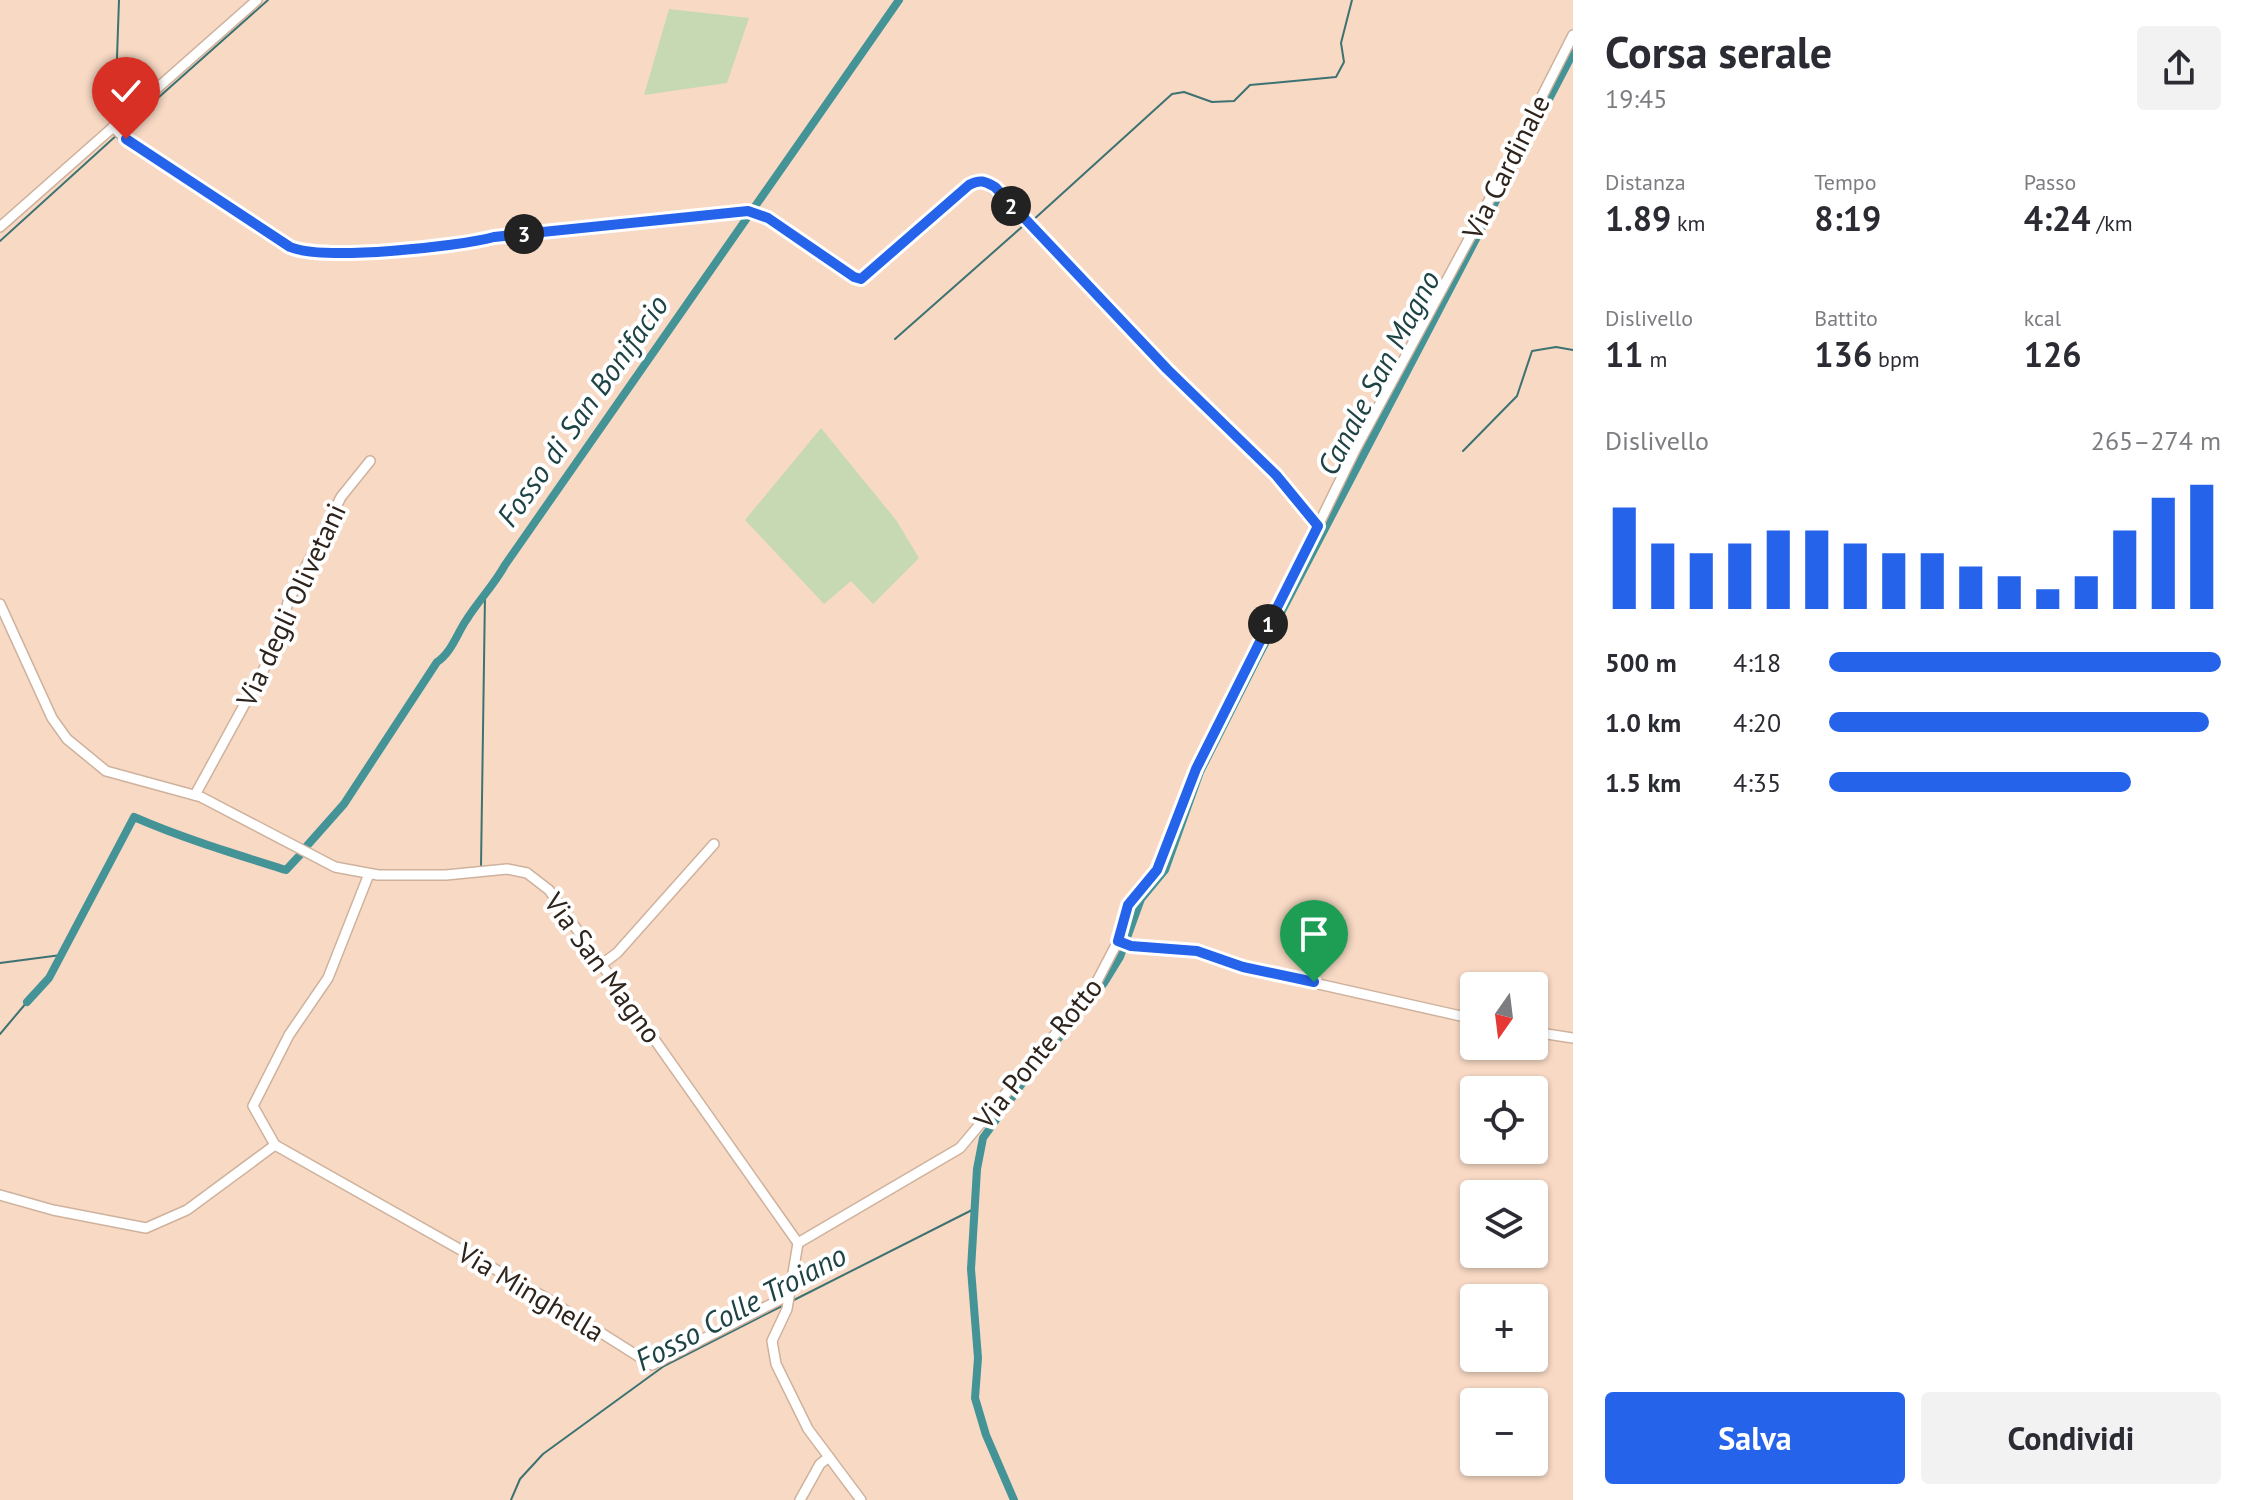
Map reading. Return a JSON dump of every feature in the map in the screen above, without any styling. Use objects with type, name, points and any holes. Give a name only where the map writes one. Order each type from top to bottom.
[{"type":"street","points":[[0,227],[117,131],[257,0]]},
{"type":"street","name":"Via Cardinale","points":[[1123,943],[1128,905],[1157,870],[1196,769],[1318,526],[1573,35]]},
{"type":"street","points":[[117,131],[301,252],[467,244],[494,237],[752,212],[861,279],[969,185],[977,180],[986,181],[1167,369],[1276,475],[1318,526]]},
{"type":"street","name":"Via degli Olivetani","points":[[195,795],[277,645],[288,602],[341,497],[370,461]]},
{"type":"street","name":"Via San Magno","points":[[0,604],[52,718],[67,739],[106,771],[195,795],[335,867],[369,874],[446,875],[507,869],[527,873],[549,890],[798,1243]]},
{"type":"street","points":[[602,964],[617,953],[714,844]]},
{"type":"street","points":[[0,1195],[53,1210],[146,1228],[187,1210],[275,1145],[253,1106],[289,1035],[328,978],[369,874]]},
{"type":"street","points":[[1123,943],[1197,951],[1243,967],[1460,1016]]},
{"type":"street","name":"Via Ponte Rotto","points":[[798,1243],[960,1148],[1093,989],[1123,943]]},
{"type":"street","points":[[1548,1034],[1573,1038]]},
{"type":"street","name":"Via Minghella","points":[[275,1145],[546,1298],[652,1365],[788,1301]]},
{"type":"street","points":[[798,1243],[788,1301],[772,1341],[776,1364],[808,1429],[861,1500]]},
{"type":"street","points":[[800,1500],[820,1464],[829,1457]]},
{"type":"green space","points":[[669,9],[749,18],[727,83],[644,95]]},
{"type":"green space","points":[[821,428],[896,520],[919,558],[873,604],[851,581],[824,604],[745,520]]},
{"type":"waterway","points":[[115,115],[119,0]]},
{"type":"waterway","points":[[122,130],[268,0]]},
{"type":"waterway","name":"Fosso di San Bonifacio","points":[[305,848],[344,804],[463,624],[899,0]]},
{"type":"waterway","points":[[1032,221],[1172,94],[1184,92],[1212,102],[1234,101],[1250,85],[1336,77],[1344,62],[1341,43],[1352,0]]},
{"type":"waterway","name":"Canale San Magno","points":[[1014,1500],[986,1435],[975,1398],[978,1358],[971,1269],[977,1169],[983,1138],[1026,1078],[1104,983],[1120,957],[1141,899],[1165,870],[1200,772],[1573,53]]},
{"type":"waterway","points":[[0,241],[118,134]]},
{"type":"waterway","points":[[895,339],[1023,226]]},
{"type":"waterway","points":[[1463,451],[1517,396],[1532,351],[1556,347],[1573,350]]},
{"type":"waterway","points":[[481,866],[485,595]]},
{"type":"waterway","name":"Fosso di San Bonifacio","points":[[27,1002],[49,978],[134,817],[286,870],[300,855]]},
{"type":"waterway","points":[[0,963],[61,955]]},
{"type":"waterway","name":"Fosso di San Bonifacio","points":[[0,1034],[27,1002]]},
{"type":"waterway","name":"Fosso Colle Troiano","points":[[792,1301],[974,1209]]},
{"type":"waterway","name":"Fosso Colle Troiano","points":[[511,1500],[520,1479],[543,1454],[664,1366],[782,1306]]},
{"type":"route","points":[[126,139],[301,252],[467,244],[494,237],[748,211],[768,218],[861,279],[969,185],[977,180],[995,187],[1167,369],[1276,475],[1318,526],[1196,769],[1157,870],[1128,905],[1118,941],[1131,946],[1197,951],[1243,967],[1314,982]]}]
